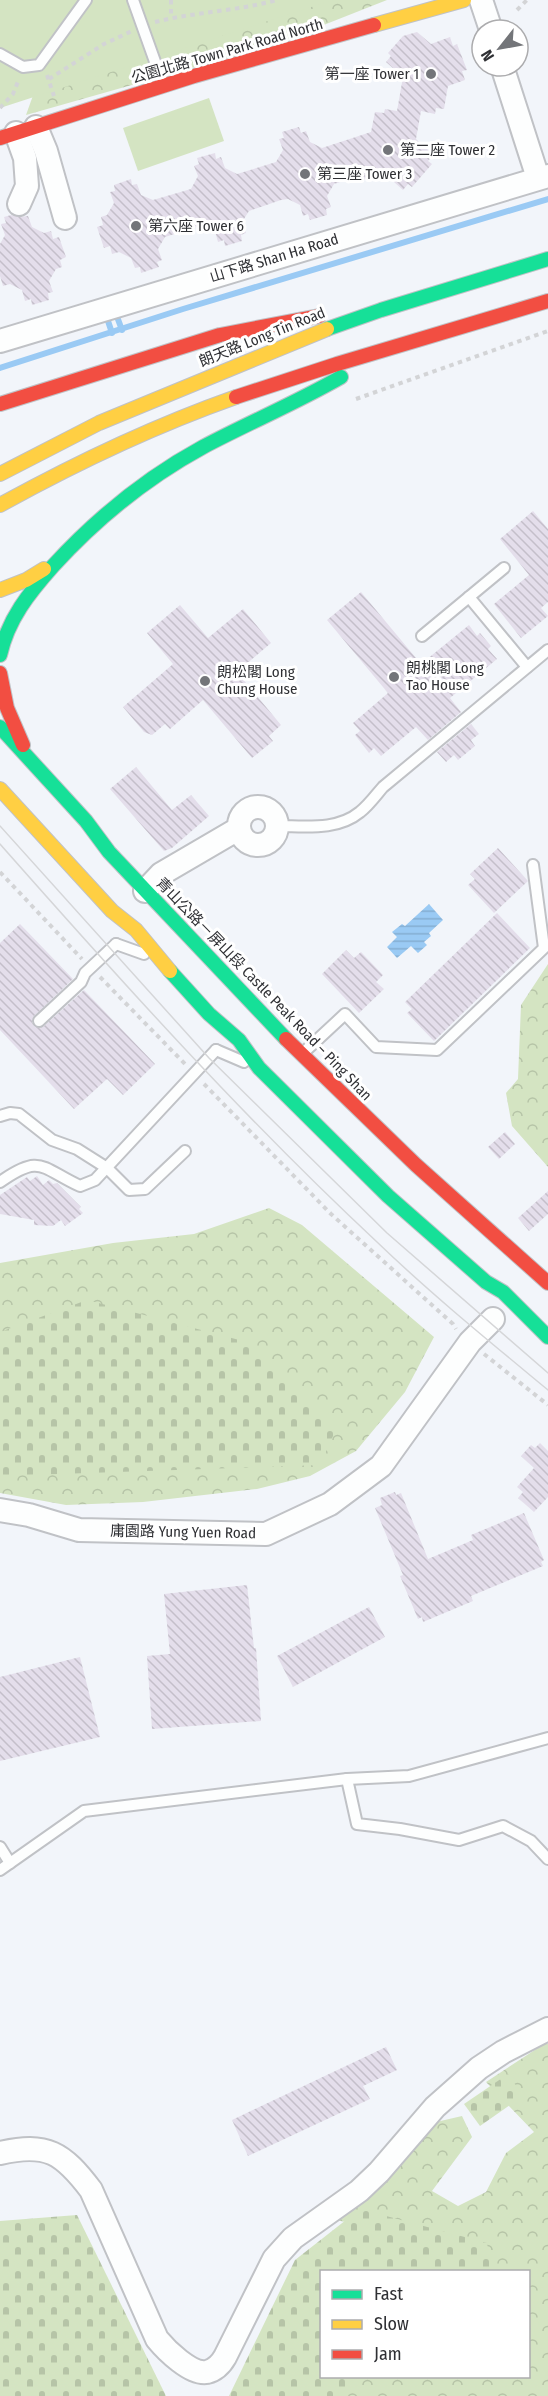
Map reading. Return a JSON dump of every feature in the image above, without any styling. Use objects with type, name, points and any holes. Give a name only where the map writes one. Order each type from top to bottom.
[{"type":"main road","name":"公園北路 Town Park Road North","points":[[17,133],[163,85],[464,0]]},
{"type":"main road","name":"朗天路 Long Tin Road","points":[[0,474],[99,423],[313,334],[381,310],[548,259]]},
{"type":"main road","points":[[0,505],[113,446],[184,415],[321,367],[381,352],[548,301]]},
{"type":"main road","points":[[0,404],[220,335],[308,318],[381,310]]},
{"type":"main road","points":[[0,590],[26,580],[62,555],[105,516],[165,471],[201,449],[330,384],[381,352]]},
{"type":"main road","points":[[0,655],[4,635],[12,616],[62,555]]},
{"type":"main road","points":[[0,673],[7,708],[28,757]]},
{"type":"main road","name":"青山公路－屏山段 Castle Peak Road – Ping Shan","points":[[0,727],[145,891],[301,1055],[416,1165],[548,1283]]},
{"type":"main road","points":[[0,789],[112,911],[129,923],[209,1014],[239,1040],[259,1068],[388,1196],[486,1282],[502,1292],[544,1333]]},
{"type":"street","points":[[481,0],[487,18]]},
{"type":"street","points":[[506,78],[543,177]]},
{"type":"street","points":[[17,133],[24,158],[27,186],[19,204]]},
{"type":"street","points":[[17,133],[46,151],[65,218]]},
{"type":"street","name":"山下路 Shan Ha Road","points":[[0,341],[543,177]]},
{"type":"street","points":[[145,891],[161,874],[238,829],[246,842],[261,845],[273,838],[277,826]]},
{"type":"street","points":[[486,1282],[493,1318],[544,1333]]},
{"type":"street","name":"庸園路 Yung Yuen Road","points":[[0,1510],[29,1515],[79,1530],[266,1534],[330,1504],[381,1466],[470,1342],[493,1318]]},
{"type":"street","points":[[0,2153],[18,2148],[41,2148],[60,2157],[78,2172],[91,2190],[157,2339],[169,2354],[199,2372],[209,2372],[219,2366],[225,2358],[274,2259],[293,2238],[359,2191],[379,2172],[435,2107],[479,2068],[503,2052],[548,2029]]},
{"type":"lane","points":[[0,54],[23,67],[39,65],[86,0]]},
{"type":"lane","points":[[133,0],[163,85]]},
{"type":"lane","points":[[422,636],[504,568]]},
{"type":"lane","points":[[469,597],[527,667]]},
{"type":"lane","points":[[277,826],[328,825],[352,817],[383,787],[548,650]]},
{"type":"lane","points":[[301,1055],[345,1014],[376,1047],[437,1050],[544,948],[533,865]]},
{"type":"lane","points":[[112,911],[116,944]]},
{"type":"lane","points":[[116,944],[158,958]]},
{"type":"lane","points":[[39,1021],[81,981],[84,973],[116,944]]},
{"type":"lane","points":[[0,1182],[17,1170],[33,1165],[51,1169],[75,1184],[85,1186],[95,1180],[216,1050],[209,1014]]},
{"type":"lane","points":[[216,1050],[259,1068]]},
{"type":"lane","points":[[0,1116],[19,1114],[52,1140],[77,1149],[107,1168],[129,1190],[145,1190],[185,1151]]},
{"type":"lane","points":[[0,1870],[84,1811],[347,1779],[409,1776],[548,1738]]},
{"type":"lane","points":[[347,1779],[357,1824],[459,1840],[503,1826],[531,1841],[548,1859]]},
{"type":"lane","points":[[0,1847],[10,1863]]},
{"type":"path","points":[[171,0],[171,18]]},
{"type":"path","points":[[55,102],[49,79],[104,44],[143,26],[171,18],[246,8],[277,0]]},
{"type":"path","points":[[517,10],[527,0]]},
{"type":"path","points":[[0,108],[13,94],[23,67]]},
{"type":"path","points":[[350,402],[548,331]]},
{"type":"path","points":[[0,872],[84,961]]},
{"type":"path","points":[[95,972],[186,1066]]},
{"type":"path","points":[[201,1081],[331,1214],[453,1324]]},
{"type":"path","points":[[490,1360],[548,1406]]},
{"type":"green space","points":[[0,0],[333,0],[0,108]]},
{"type":"green space","points":[[109,0],[387,0],[273,45],[26,115],[60,20]]},
{"type":"green space","points":[[209,98],[224,141],[138,171],[123,128]]},
{"type":"green space","points":[[548,964],[548,1167],[512,1126],[506,1093],[518,1079],[521,1005]]},
{"type":"green space","points":[[269,1208],[302,1225],[434,1337],[405,1392],[356,1451],[310,1476],[257,1489],[143,1502],[66,1505],[0,1493],[0,1263],[113,1243],[194,1234]]},
{"type":"green space","points":[[87,1300],[243,1341],[337,1427],[320,1465],[0,1476],[0,1332]]},
{"type":"green space","points":[[544,2044],[548,2044],[548,2396],[273,2396],[320,2377],[530,2378],[530,2270],[484,2270],[363,2226],[323,2217],[419,2126],[462,2116],[472,2137],[432,2191],[458,2206],[486,2192],[506,2153],[534,2132],[486,2082]]},
{"type":"green space","points":[[508,2074],[523,2096],[480,2126],[464,2104]]},
{"type":"green space","points":[[360,2209],[487,2243],[492,2270],[320,2270],[320,2378],[363,2378],[346,2396],[229,2396],[295,2260]]},
{"type":"green space","points":[[77,2215],[166,2396],[0,2396],[0,2221]]},
{"type":"water","points":[[429,904],[443,920],[429,933],[431,936],[424,942],[427,945],[418,953],[411,946],[397,958],[387,947],[397,937],[392,932],[402,924],[405,926]]},
{"type":"building","points":[[417,32],[431,44],[450,37],[453,46],[457,44],[467,70],[462,71],[465,80],[448,86],[444,109],[436,108],[435,114],[421,111],[416,139],[433,155],[428,161],[432,164],[412,187],[408,184],[403,190],[385,174],[363,180],[361,175],[334,184],[327,196],[331,207],[326,209],[327,215],[310,220],[308,214],[303,216],[300,205],[288,199],[281,200],[249,211],[242,222],[246,233],[241,235],[242,241],[225,246],[224,240],[218,242],[215,231],[203,225],[165,237],[158,249],[162,260],[157,262],[159,267],[141,273],[140,267],[135,268],[131,258],[119,252],[112,254],[110,246],[104,248],[97,227],[103,225],[101,217],[107,215],[114,203],[110,192],[115,191],[114,185],[131,179],[132,185],[137,184],[141,195],[153,200],[191,189],[198,176],[194,166],[199,164],[197,158],[215,153],[216,159],[221,157],[225,168],[237,174],[276,162],[283,150],[279,139],[284,138],[282,132],[299,127],[301,133],[306,131],[310,142],[322,148],[371,132],[375,112],[384,113],[385,109],[397,111],[403,77],[386,62],[391,56],[388,53],[403,36]]},
{"type":"building","points":[[28,216],[32,227],[44,233],[51,231],[53,239],[59,237],[66,257],[60,260],[62,267],[56,269],[49,281],[53,292],[48,293],[49,300],[32,305],[31,299],[25,301],[22,290],[10,284],[3,286],[0,276],[0,244],[5,235],[1,224],[6,223],[4,217]]},
{"type":"building","points":[[533,511],[548,529],[548,602],[541,608],[548,616],[521,638],[494,604],[529,575],[500,539]]},
{"type":"building","name":"朗桃閣 Long Tao House","points":[[361,592],[421,664],[469,625],[477,636],[480,633],[491,646],[488,649],[497,659],[450,698],[461,712],[428,740],[416,727],[381,756],[374,748],[369,753],[355,735],[360,731],[353,723],[388,693],[327,620]]},
{"type":"building","name":"朗松閣 Long Chung House","points":[[180,605],[208,638],[243,609],[271,643],[237,672],[281,725],[269,736],[273,741],[252,758],[203,700],[170,729],[165,724],[152,735],[144,732],[123,707],[173,664],[147,633]]},
{"type":"building","points":[[471,724],[479,734],[471,740],[475,746],[458,760],[454,755],[446,762],[437,752]]},
{"type":"building","points":[[136,767],[172,810],[191,795],[209,816],[172,848],[164,851],[110,789]]},
{"type":"building","points":[[498,848],[528,881],[494,913],[468,885],[475,879],[470,874]]},
{"type":"building","points":[[497,913],[530,948],[434,1041],[407,1013],[412,1009],[405,1002]]},
{"type":"building","points":[[20,924],[73,979],[34,1016],[32,1022],[34,1026],[40,1028],[44,1026],[84,990],[155,1064],[123,1095],[107,1079],[74,1109],[0,1030],[0,943]]},
{"type":"building","points":[[346,950],[354,958],[361,952],[383,975],[376,982],[384,989],[359,1013],[322,974]]},
{"type":"building","points":[[505,1132],[515,1144],[499,1159],[488,1147]]},
{"type":"building","points":[[37,1176],[43,1185],[49,1180],[53,1184],[57,1183],[81,1207],[79,1209],[83,1213],[65,1226],[61,1220],[53,1226],[34,1225],[34,1220],[0,1214],[0,1195],[27,1177],[30,1181]]},
{"type":"building","points":[[548,1191],[548,1214],[529,1231],[518,1218]]},
{"type":"building","points":[[540,1443],[548,1451],[548,1497],[534,1512],[518,1498],[523,1492],[517,1487],[534,1468],[521,1456],[531,1445],[535,1448]]},
{"type":"building","points":[[395,1492],[396,1495],[401,1493],[428,1559],[473,1540],[471,1535],[524,1513],[544,1560],[541,1562],[543,1566],[471,1596],[473,1601],[423,1622],[422,1617],[418,1619],[400,1576],[403,1575],[375,1508],[382,1505],[380,1498]]},
{"type":"building","points":[[247,1585],[254,1648],[256,1648],[261,1721],[152,1729],[147,1656],[170,1654],[164,1594]]},
{"type":"building","points":[[369,1607],[385,1637],[293,1687],[277,1656]]},
{"type":"building","points":[[80,1657],[100,1737],[0,1761],[0,1677]]},
{"type":"building","points":[[386,2047],[397,2070],[363,2086],[370,2099],[248,2156],[232,2120]]},
{"type":"waterway","points":[[0,368],[183,309],[548,199]]},
{"type":"waterway","points":[[116,314],[122,330]]},
{"type":"waterway","points":[[107,318],[112,333]]},
{"type":"tram line","points":[[0,826],[209,1058],[387,1233],[548,1373]]},
{"type":"tram line","points":[[0,844],[137,997],[327,1195],[461,1318],[548,1390]]},
{"type":"traffic: fast","points":[[327,329],[381,310],[548,259]]},
{"type":"traffic: fast","points":[[0,655],[14,618],[36,586],[69,549],[123,500],[162,472],[203,447],[341,377]]},
{"type":"traffic: fast","points":[[0,727],[86,821],[109,852],[286,1039]]},
{"type":"traffic: fast","points":[[170,971],[209,1014],[239,1040],[259,1068],[388,1196],[486,1282],[503,1292],[548,1337]]},
{"type":"traffic: slow","points":[[374,25],[464,0]]},
{"type":"traffic: slow","points":[[0,474],[99,423],[327,329]]},
{"type":"traffic: slow","points":[[0,505],[116,446],[236,397]]},
{"type":"traffic: slow","points":[[0,590],[26,580],[44,569]]},
{"type":"traffic: slow","points":[[0,789],[112,911],[136,930],[170,971]]},
{"type":"traffic: jam","points":[[0,138],[194,76],[374,25]]},
{"type":"traffic: jam","points":[[236,397],[337,364],[548,301]]},
{"type":"traffic: jam","points":[[0,404],[220,335],[319,316]]},
{"type":"traffic: jam","points":[[0,673],[7,708],[23,745]]},
{"type":"traffic: jam","points":[[286,1039],[416,1165],[548,1283]]},
{"type":"place","name":"第一座 Tower 1","points":[[431,74]]},
{"type":"place","name":"第二座 Tower 2","points":[[388,150]]},
{"type":"place","name":"第三座 Tower 3","points":[[305,174]]},
{"type":"place","name":"第六座 Tower 6","points":[[136,226]]},
{"type":"place","name":"朗桃閣 Long Tao House","points":[[394,677]]},
{"type":"place","name":"朗松閣 Long Chung House","points":[[205,681]]}]
